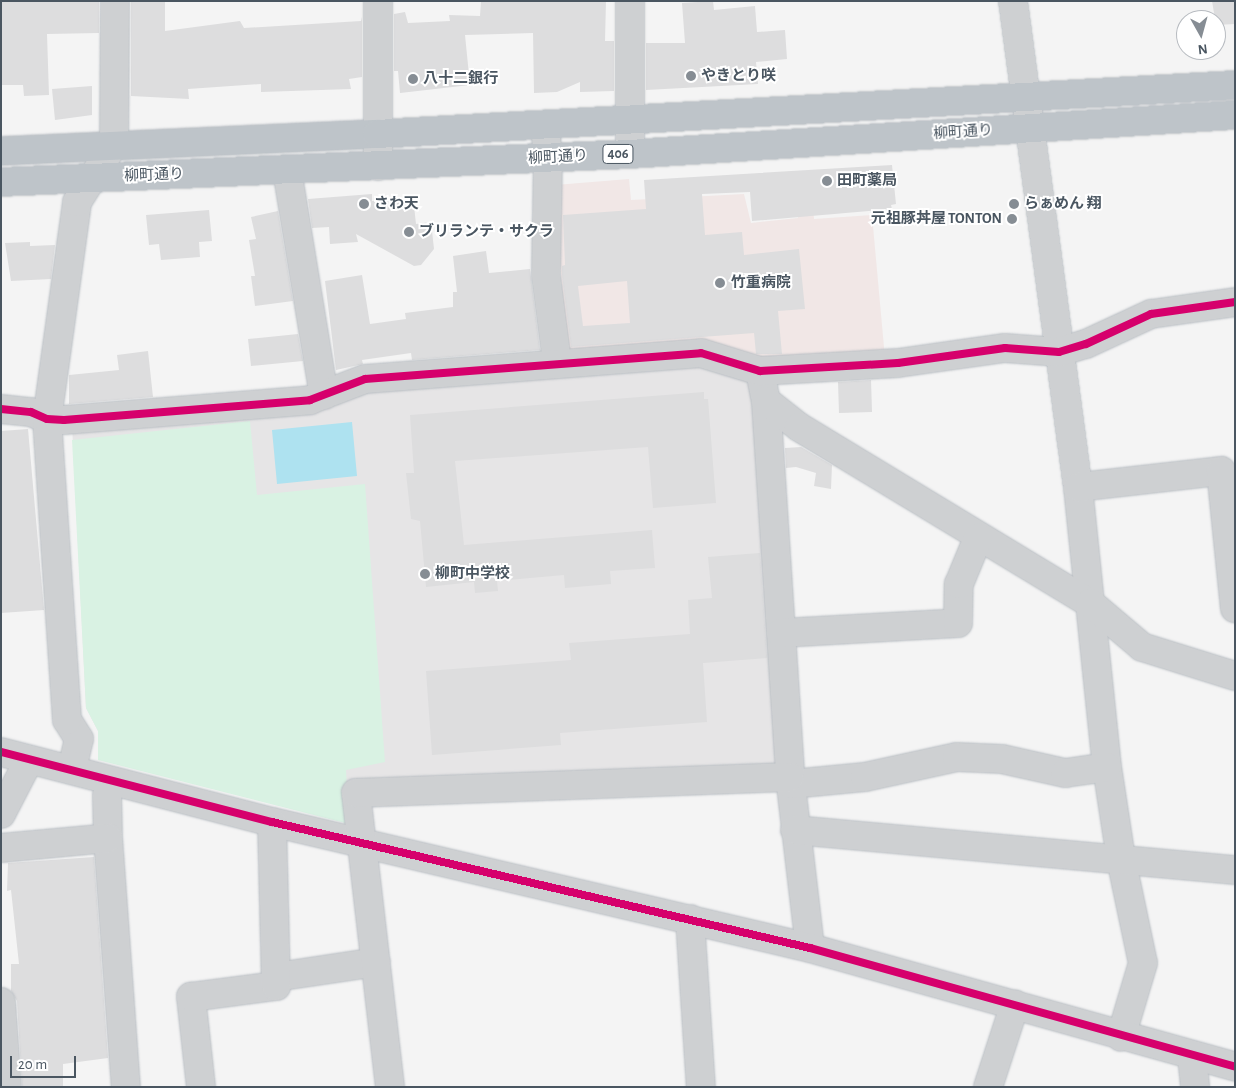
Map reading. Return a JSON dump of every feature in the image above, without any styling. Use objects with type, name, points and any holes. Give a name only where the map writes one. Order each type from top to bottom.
[{"type":"highway","name":"柳町通り","points":[[1,151],[114,144],[377,134],[1235,85]]},
{"type":"highway","name":"柳町通り","points":[[1,182],[630,154],[1235,115]]},
{"type":"street","points":[[72,769],[79,739],[67,720],[47,419],[78,202],[114,144],[116,1]]},
{"type":"street","points":[[378,1],[378,166]]},
{"type":"street","points":[[630,1],[630,154]]},
{"type":"street","points":[[1014,1],[1028,128],[1078,487],[1107,767],[1121,859],[1143,963],[1121,1037]]},
{"type":"street","points":[[545,124],[548,157],[546,276],[558,362]]},
{"type":"street","points":[[287,170],[324,395]]},
{"type":"street","points":[[1,409],[31,412],[47,419],[310,400],[365,379],[558,362],[701,353],[760,371],[898,363],[1005,348],[1059,352],[1086,344],[1151,314],[1235,302]]},
{"type":"street","points":[[760,371],[766,401],[790,781],[810,948]]},
{"type":"street","points":[[766,401],[787,420],[978,538],[1090,604],[1142,647],[1235,676]]},
{"type":"street","points":[[1078,487],[1222,472],[1235,608]]},
{"type":"street","points":[[781,633],[958,623],[959,584],[978,538]]},
{"type":"street","points":[[1,752],[72,769],[112,783],[272,822],[810,948],[1015,1004],[1192,1057],[1235,1067]]},
{"type":"street","points":[[390,1087],[356,793],[790,781],[865,777],[956,757],[1002,759],[1065,773],[1107,767]]},
{"type":"street","points":[[1,814],[29,760]]},
{"type":"street","points":[[112,783],[107,796],[108,838],[126,1087]]},
{"type":"street","points":[[201,1087],[191,997],[276,986],[272,822]]},
{"type":"street","points":[[795,830],[1235,870]]},
{"type":"street","points":[[1,848],[108,838]]},
{"type":"street","points":[[690,919],[701,1087]]},
{"type":"street","points":[[276,977],[376,962]]},
{"type":"street","points":[[1,1002],[7,1087]]},
{"type":"street","points":[[988,1087],[1015,1004]]},
{"type":"street","points":[[1192,1057],[1195,1087]]},
{"type":"shaded area","name":"竹重病院","points":[[811,172],[814,219],[872,215],[885,358],[758,365],[566,353],[555,185],[629,179],[631,200],[744,194],[751,223],[798,218],[794,173]]},
{"type":"shaded area","name":"柳町中学校","points":[[704,360],[756,385],[785,768],[348,787],[98,760],[98,731],[86,708],[72,425],[367,384]]},
{"type":"green space","points":[[250,421],[257,495],[365,484],[385,762],[346,770],[349,824],[98,760],[98,731],[86,708],[72,440]]},
{"type":"water","points":[[352,422],[357,476],[277,484],[272,430]]},
{"type":"building","points":[[1,1],[99,1],[99,33],[47,34],[49,95],[24,96],[23,85],[1,85]]},
{"type":"building","points":[[131,1],[165,1],[165,31],[240,21],[244,28],[361,21],[362,17],[362,77],[349,79],[351,89],[261,92],[261,84],[188,89],[189,99],[131,96]]},
{"type":"building","points":[[481,1],[606,1],[605,41],[614,41],[614,91],[580,92],[580,82],[557,92],[534,93],[533,33],[465,35],[470,85],[400,93],[398,71],[394,71],[394,14],[405,12],[408,23],[450,21],[449,15],[480,16]]},
{"type":"building","points":[[713,1],[714,10],[755,6],[757,32],[785,30],[787,59],[756,62],[758,84],[646,90],[646,43],[685,43],[682,3]]},
{"type":"building","points":[[1212,1],[1235,1],[1235,24],[1226,24],[1226,10],[1214,10]]},
{"type":"building","points":[[92,86],[92,115],[55,120],[52,89]]},
{"type":"building","points":[[892,165],[896,204],[891,205],[892,209],[752,221],[750,192],[702,194],[705,235],[742,232],[744,255],[799,249],[805,309],[778,311],[782,354],[756,354],[754,333],[571,347],[562,275],[562,266],[565,265],[563,215],[646,209],[644,180]],"holes":[[[627,281],[630,323],[583,326],[578,286]]]},
{"type":"building","points":[[372,194],[372,201],[413,197],[416,224],[431,222],[434,249],[421,265],[414,266],[356,234],[358,242],[330,244],[329,227],[312,228],[308,199]]},
{"type":"building","points":[[209,210],[212,241],[199,242],[200,257],[161,260],[159,244],[149,245],[146,215]]},
{"type":"building","points":[[278,211],[293,301],[255,306],[251,276],[255,276],[249,240],[256,239],[251,217]]},
{"type":"building","points":[[30,242],[30,246],[55,245],[51,279],[11,281],[5,243]]},
{"type":"building","points":[[486,251],[489,273],[530,269],[540,350],[412,360],[411,353],[362,360],[363,364],[336,370],[325,281],[362,275],[370,324],[406,319],[405,313],[453,307],[453,292],[457,292],[453,256]]},
{"type":"building","points":[[298,334],[303,361],[251,366],[248,339]]},
{"type":"building","points":[[148,351],[153,397],[69,404],[69,375],[119,370],[117,355]]},
{"type":"building","points":[[871,380],[872,412],[839,413],[838,382]]},
{"type":"building","points":[[704,392],[704,399],[708,399],[716,503],[653,508],[648,447],[455,461],[464,545],[652,530],[655,568],[610,571],[611,584],[565,588],[564,575],[497,581],[498,591],[475,593],[474,582],[426,587],[420,521],[411,519],[406,473],[414,473],[410,415]]},
{"type":"building","points":[[28,429],[44,610],[1,613],[1,431]]},
{"type":"building","points":[[801,447],[832,465],[831,489],[814,486],[816,473],[796,467],[786,468],[785,448]]},
{"type":"building","points":[[760,553],[767,658],[703,663],[707,722],[560,733],[561,745],[432,755],[426,671],[571,660],[569,643],[690,634],[688,600],[712,598],[708,557]]},
{"type":"building","points":[[94,857],[108,1058],[63,1064],[63,1087],[22,1087],[17,1001],[11,991],[11,964],[19,964],[11,890],[7,891],[8,863]]},
{"type":"cycle path","points":[[1,409],[31,412],[47,419],[64,420],[310,400],[365,379],[701,353],[760,371],[898,363],[1005,348],[1059,352],[1086,344],[1151,314],[1235,302]]},
{"type":"cycle path","points":[[1,752],[272,822],[810,948],[1235,1067]]},
{"type":"place","name":"やきとり咲","points":[[691,76]]},
{"type":"place","name":"八十二銀行","points":[[413,79]]},
{"type":"place","name":"田町薬局","points":[[827,181]]},
{"type":"place","name":"さわ天","points":[[364,204]]},
{"type":"place","name":"らぁめん 翔","points":[[1014,204]]},
{"type":"place","name":"元祖豚丼屋 TONTON","points":[[1012,219]]},
{"type":"place","name":"ブリランテ・サクラ","points":[[409,232]]},
{"type":"place","name":"竹重病院","points":[[720,283]]},
{"type":"place","name":"柳町中学校","points":[[425,574]]}]
